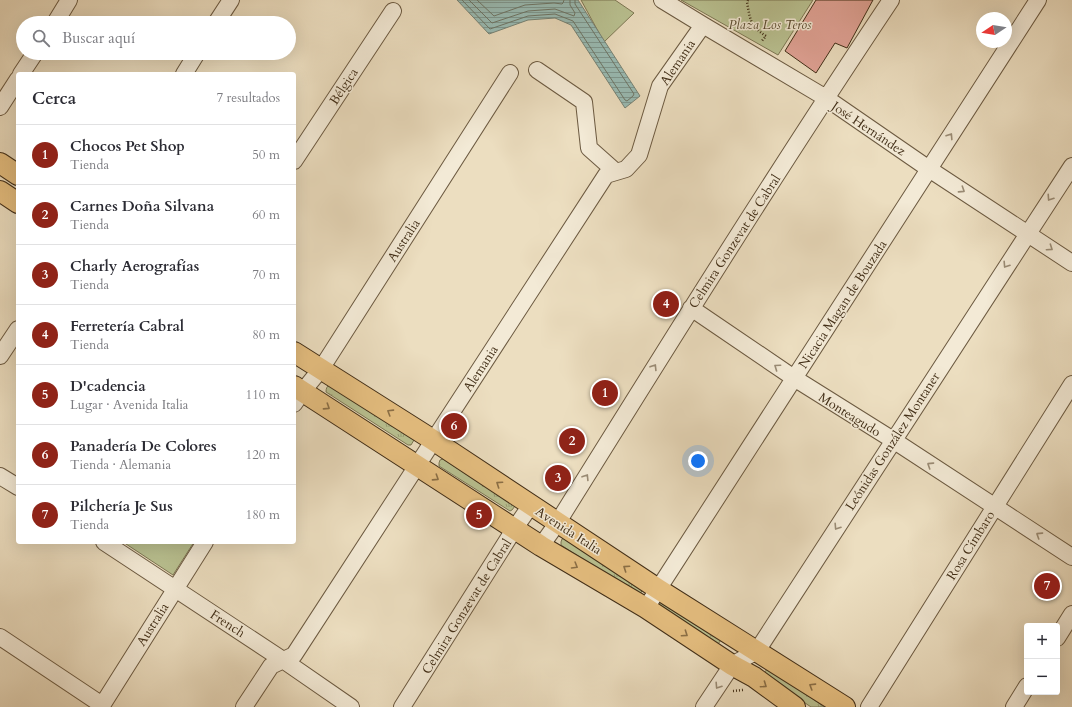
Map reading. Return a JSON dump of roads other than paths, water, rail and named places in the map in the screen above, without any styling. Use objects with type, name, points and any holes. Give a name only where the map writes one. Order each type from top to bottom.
[{"type":"main road","points":[[0,163],[16,174]]},
{"type":"main road","points":[[0,191],[16,202]]},
{"type":"main road","name":"Avenida Italia","points":[[296,353],[433,440],[658,589],[845,707]]},
{"type":"main road","name":"Avenida Italia","points":[[297,394],[417,466],[541,546],[646,608],[754,678],[795,707]]},
{"type":"street","points":[[59,16],[70,0]]},
{"type":"street","points":[[221,16],[231,0]]},
{"type":"street","name":"José Hernández","points":[[662,0],[826,98],[1072,263]]},
{"type":"street","name":"Celmira Gonzevat de Cabral","points":[[541,546],[558,522],[691,308],[891,0]]},
{"type":"street","name":"Nicacia Magan de Bouzada","points":[[646,608],[1038,0]]},
{"type":"street","name":"Bélgica","points":[[296,158],[393,11]]},
{"type":"street","name":"Alemania","points":[[244,707],[271,666],[294,655],[606,175],[626,169],[639,155],[660,86],[703,25]]},
{"type":"street","points":[[23,72],[31,60]]},
{"type":"street","points":[[185,72],[193,60]]},
{"type":"street","points":[[537,70],[584,102],[589,148],[616,172]]},
{"type":"street","name":"Australia","points":[[297,394],[321,369],[510,73]]},
{"type":"street","points":[[0,107],[16,82]]},
{"type":"street","name":"Leónidas González Montaner","points":[[704,707],[732,665],[757,651],[1072,166]]},
{"type":"street","name":"Monteagudo","points":[[691,308],[794,378],[893,440],[1072,557]]},
{"type":"street","points":[[0,356],[16,332]]},
{"type":"street","name":"Rosa Címbaro","points":[[869,707],[1072,384]]},
{"type":"street","points":[[0,476],[16,487]]},
{"type":"street","name":"Celmira Gonzevat de Cabral","points":[[402,707],[531,505]]},
{"type":"street","name":"French","points":[[107,544],[284,660],[351,707]]},
{"type":"street","name":"Australia","points":[[101,706],[204,544]]},
{"type":"street","points":[[1060,633],[1072,614]]},
{"type":"street","points":[[0,637],[101,706]]},
{"type":"street","points":[[1014,707],[1024,691]]},
{"type":"water","points":[[457,0],[578,0],[640,96],[625,108],[571,25],[555,18],[528,20],[489,34]]},
{"type":"place","name":"Ferretería Cabral","points":[[666,304]]},
{"type":"place","name":"Chocos Pet Shop","points":[[605,393]]},
{"type":"place","name":"Panadería De Colores","points":[[454,426]]},
{"type":"place","name":"Carnes Doña Silvana","points":[[572,441]]},
{"type":"place","name":"Charly Aerografías","points":[[558,478]]},
{"type":"place","name":"D'cadencia","points":[[479,515]]},
{"type":"place","name":"Pilchería Je Sus","points":[[1047,586]]},
{"type":"park label","name":"Plaza Los Teros","points":[[770,24]]}]
